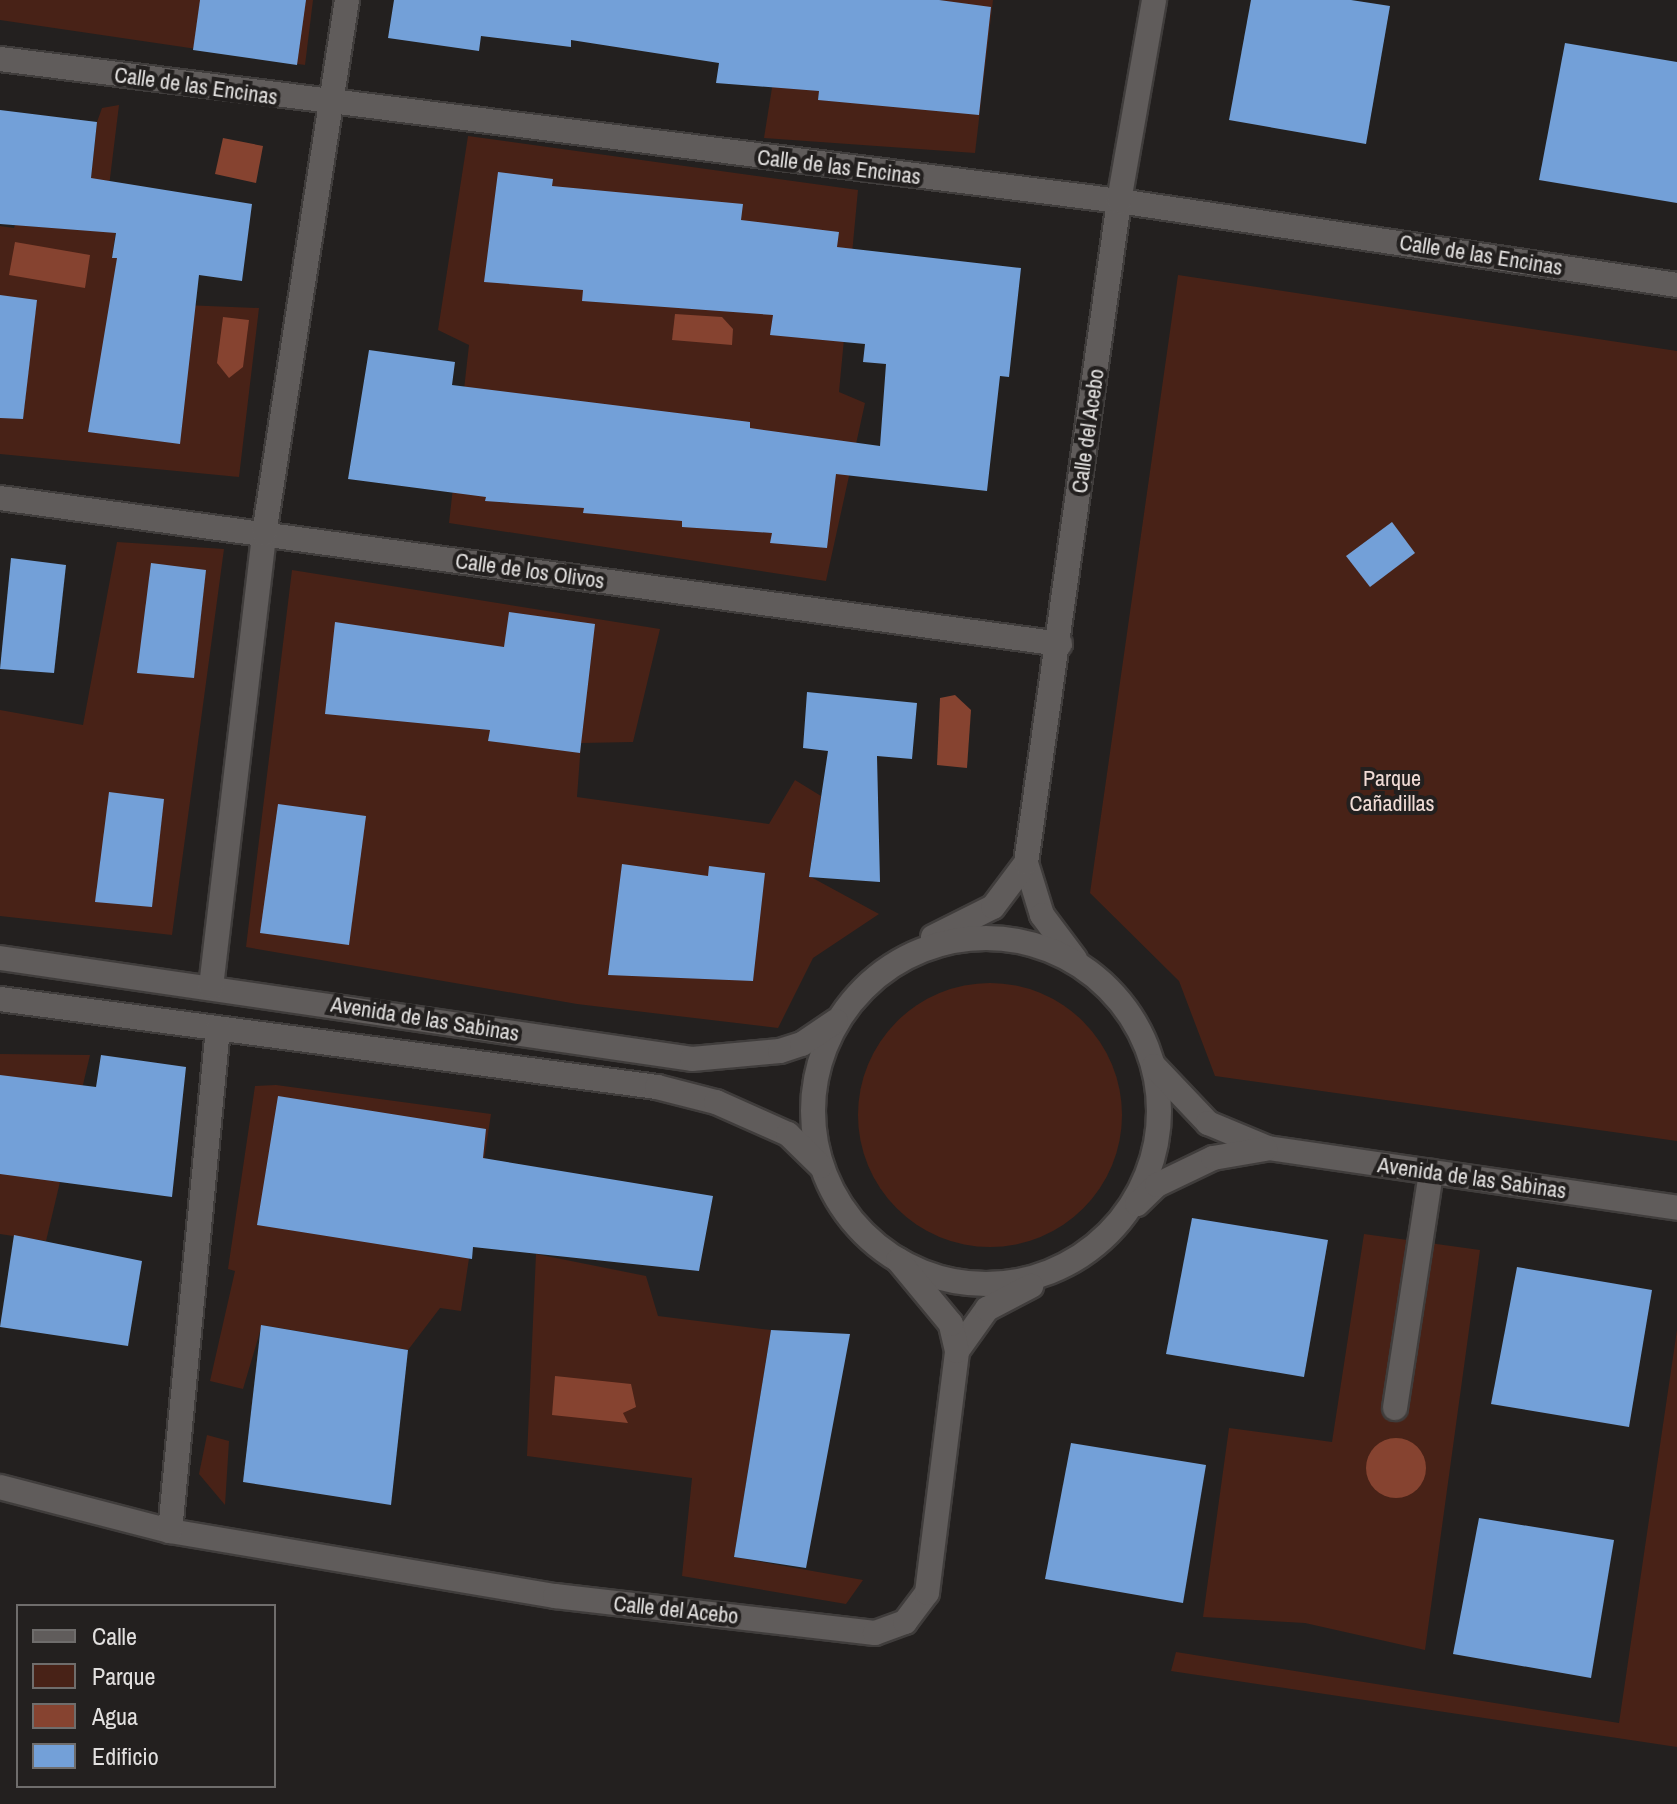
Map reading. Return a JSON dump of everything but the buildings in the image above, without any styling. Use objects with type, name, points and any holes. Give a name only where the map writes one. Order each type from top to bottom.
[{"type":"street","points":[[211,987],[264,534],[347,0]]},
{"type":"street","name":"Calle del Acebo","points":[[1082,967],[1042,915],[1026,863],[1060,644],[1119,201],[1154,0]]},
{"type":"street","name":"Calle de las Encinas","points":[[0,59],[331,105],[1119,201],[1677,285]]},
{"type":"street","name":"Calle de los Olivos","points":[[0,498],[1060,644]]},
{"type":"street","name":"Calle del Acebo","points":[[902,959],[993,907],[1026,863]]},
{"type":"street","points":[[983,938],[1036,945],[1082,967],[1127,1011],[1153,1065],[1158,1137],[1152,1163],[1128,1211],[1092,1249],[1045,1274],[993,1284],[967,1282],[898,1260],[860,1229],[822,1167],[808,1097],[841,1016],[878,975],[902,959],[955,941],[983,938]]},
{"type":"street","name":"Avenida de las Sabinas","points":[[0,958],[692,1059],[780,1051],[802,1044],[841,1016]]},
{"type":"street","name":"Avenida de las Sabinas","points":[[0,999],[687,1093],[788,1134],[822,1167]]},
{"type":"street","points":[[170,1531],[218,1028]]},
{"type":"street","name":"Avenida de las Sabinas","points":[[1153,1065],[1208,1123],[1268,1148],[1677,1208]]},
{"type":"street","name":"Avenida de las Sabinas","points":[[1128,1211],[1157,1185],[1192,1167],[1268,1148]]},
{"type":"street","points":[[1395,1408],[1431,1172]]},
{"type":"street","name":"Calle del Acebo","points":[[0,1487],[170,1531],[555,1596],[875,1633],[905,1622],[927,1593],[957,1351],[951,1324],[898,1260]]},
{"type":"street","name":"Calle del Acebo","points":[[957,1351],[987,1309],[1029,1288],[1045,1274]]},
{"type":"green space","points":[[0,0],[313,0],[305,65],[0,20]]},
{"type":"green space","points":[[786,0],[993,0],[975,153],[764,138]]},
{"type":"green space","points":[[119,105],[106,211],[118,217],[112,257],[146,263],[184,305],[259,308],[239,477],[0,454],[0,226],[14,228],[23,200],[29,226],[85,230],[97,122],[102,108]]},
{"type":"green space","points":[[468,136],[858,190],[839,392],[865,403],[826,581],[449,523],[469,345],[438,330]]},
{"type":"green space","name":"Parque Cañadillas","points":[[1178,275],[1677,351],[1677,1141],[1215,1076],[1179,981],[1090,893]]},
{"type":"green space","points":[[117,542],[224,549],[172,935],[0,916],[0,710],[83,725]]},
{"type":"green space","points":[[292,570],[660,629],[633,742],[581,743],[577,797],[769,824],[795,780],[821,796],[809,876],[879,914],[813,958],[778,1028],[577,1004],[246,947]]},
{"type":"green space","points":[[977,983],[1003,983],[1028,988],[1052,998],[1084,1021],[1100,1041],[1112,1064],[1120,1089],[1120,1141],[1112,1166],[1100,1189],[1084,1209],[1064,1225],[1028,1242],[1003,1247],[977,1247],[952,1242],[928,1232],[896,1209],[880,1189],[863,1153],[858,1128],[858,1102],[863,1077],[873,1053],[896,1021],[916,1005],[952,988]]},
{"type":"green space","points":[[0,1054],[90,1055],[46,1241],[0,1234]]},
{"type":"green space","points":[[276,1085],[491,1114],[461,1311],[440,1308],[408,1350],[262,1325],[243,1389],[210,1381],[235,1271],[228,1269],[255,1086]]},
{"type":"green space","points":[[1364,1234],[1480,1250],[1425,1650],[1305,1623],[1203,1617],[1229,1428],[1332,1442]]},
{"type":"green space","points":[[536,1254],[646,1276],[658,1316],[771,1330],[734,1557],[863,1580],[846,1604],[682,1576],[692,1478],[527,1456]]},
{"type":"green space","points":[[1677,1330],[1677,1747],[1171,1671],[1176,1652],[1619,1723]]},
{"type":"green space","points":[[207,1435],[229,1441],[225,1505],[199,1474]]},
{"type":"water","points":[[223,138],[263,146],[256,183],[215,174]]},
{"type":"water","points":[[15,242],[90,255],[85,288],[9,275]]},
{"type":"water","points":[[675,314],[722,317],[733,329],[732,345],[672,340]]},
{"type":"water","points":[[223,317],[249,320],[243,367],[229,378],[217,363]]},
{"type":"water","points":[[955,695],[971,710],[967,768],[937,765],[940,698]]},
{"type":"water","points":[[555,1376],[631,1384],[636,1407],[623,1413],[628,1423],[552,1415]]},
{"type":"water","points":[[1396,1438],[1408,1440],[1417,1447],[1424,1456],[1424,1480],[1417,1489],[1408,1496],[1396,1498],[1384,1496],[1375,1489],[1368,1480],[1366,1468],[1368,1456],[1375,1447],[1384,1440]]}]
